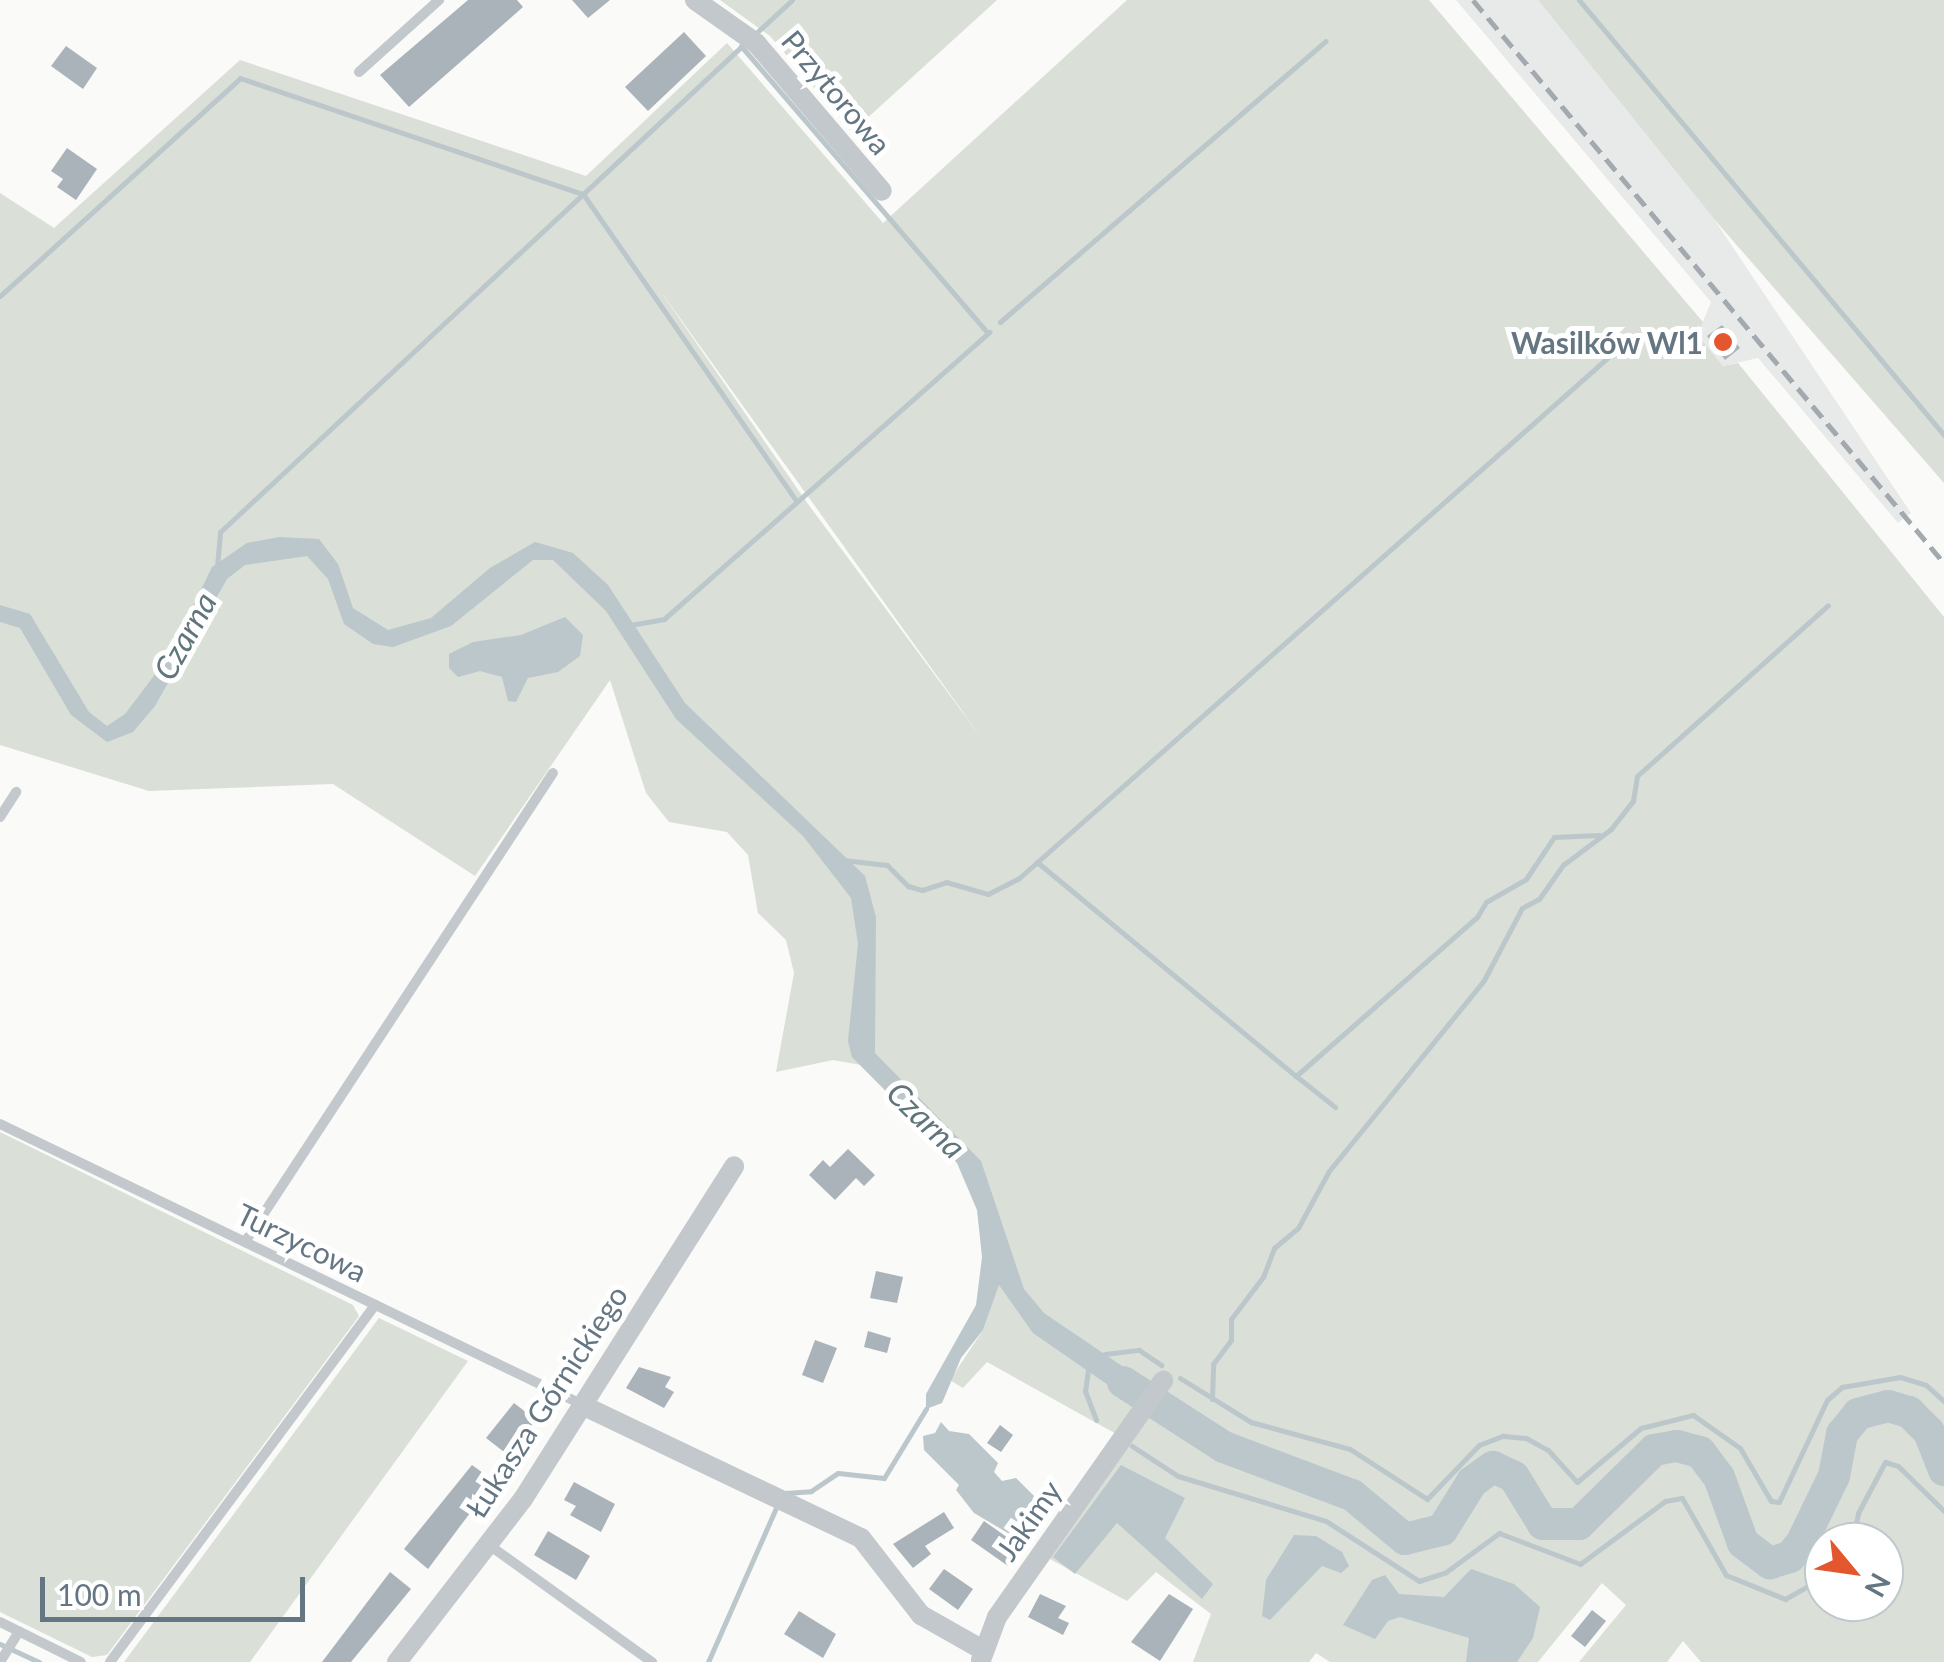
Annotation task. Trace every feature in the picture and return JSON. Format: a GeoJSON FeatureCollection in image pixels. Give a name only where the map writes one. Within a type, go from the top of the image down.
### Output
{"type":"FeatureCollection","features":[{"type":"Feature","properties":{"kind":"street","name":"Przytorowa"},"geometry":{"type":"LineString","coordinates":[[695,0],[756,43],[882,191]]}},
{"type":"Feature","properties":{"kind":"street","name":"Łukasza Górnickiego"},"geometry":{"type":"LineString","coordinates":[[396,1662],[488,1544],[734,1166]]}},
{"type":"Feature","properties":{"kind":"street","name":"Jakimy"},"geometry":{"type":"LineString","coordinates":[[980,1656],[1163,1381]]}},
{"type":"Feature","properties":{"kind":"street"},"geometry":{"type":"LineString","coordinates":[[582,1405],[861,1538],[921,1615],[980,1656]]}},
{"type":"Feature","properties":{"kind":"lane"},"geometry":{"type":"LineString","coordinates":[[359,72],[439,0]]}},
{"type":"Feature","properties":{"kind":"lane"},"geometry":{"type":"LineString","coordinates":[[246,1242],[553,773]]}},
{"type":"Feature","properties":{"kind":"lane"},"geometry":{"type":"LineString","coordinates":[[0,817],[16,792]]}},
{"type":"Feature","properties":{"kind":"lane","name":"Turzycowa"},"geometry":{"type":"LineString","coordinates":[[0,1124],[582,1405]]}},
{"type":"Feature","properties":{"kind":"lane"},"geometry":{"type":"LineString","coordinates":[[110,1662],[375,1305]]}},
{"type":"Feature","properties":{"kind":"lane"},"geometry":{"type":"LineString","coordinates":[[488,1544],[652,1662]]}},
{"type":"Feature","properties":{"kind":"lane"},"geometry":{"type":"LineString","coordinates":[[0,1622],[81,1662]]}},
{"type":"Feature","properties":{"kind":"lane"},"geometry":{"type":"LineString","coordinates":[[0,1662],[19,1631]]}},
{"type":"Feature","properties":{"kind":"shaded area"},"geometry":{"type":"Polygon","coordinates":[[[720,0],[997,0],[852,132],[770,36],[720,0]]]}},
{"type":"Feature","properties":{"kind":"shaded area"},"geometry":{"type":"Polygon","coordinates":[[[1127,0],[1429,0],[1703,322],[1698,336],[1723,366],[1738,363],[1944,617],[1944,1662],[1701,1662],[1683,1641],[1667,1662],[1579,1662],[1626,1605],[1602,1583],[1538,1662],[1330,1662],[1316,1653],[1309,1662],[1193,1662],[1211,1614],[1156,1572],[1127,1601],[1037,1552],[1118,1435],[987,1362],[963,1388],[950,1380],[983,1330],[999,1284],[972,1164],[867,1066],[833,1060],[776,1072],[794,973],[786,940],[758,913],[748,855],[727,832],[669,822],[646,793],[610,680],[475,876],[333,784],[149,791],[0,745],[0,193],[54,228],[240,60],[586,176],[727,43],[883,223],[1127,0]],[[664,296],[808,504],[983,740],[664,296]]]}},
{"type":"Feature","properties":{"kind":"shaded area"},"geometry":{"type":"Polygon","coordinates":[[[1456,0],[1538,0],[1714,219],[1911,513],[1898,523],[1758,358],[1723,366],[1697,336],[1711,302],[1456,0]]]}},
{"type":"Feature","properties":{"kind":"shaded area"},"geometry":{"type":"Polygon","coordinates":[[[1538,0],[1944,0],[1944,483],[1714,219],[1538,0]]]}},
{"type":"Feature","properties":{"kind":"shaded area"},"geometry":{"type":"Polygon","coordinates":[[[0,1132],[353,1305],[359,1316],[107,1655],[92,1657],[0,1612],[0,1132]]]}},
{"type":"Feature","properties":{"kind":"shaded area"},"geometry":{"type":"Polygon","coordinates":[[[379,1318],[468,1361],[250,1662],[124,1662],[379,1318]]]}},
{"type":"Feature","properties":{"kind":"water"},"geometry":{"type":"Polygon","coordinates":[[[279,537],[319,539],[338,564],[353,608],[388,630],[431,618],[490,568],[535,542],[573,553],[608,585],[685,703],[865,876],[876,917],[875,1053],[981,1161],[1024,1289],[1044,1313],[1150,1385],[1137,1405],[1033,1333],[999,1285],[983,1330],[961,1358],[942,1403],[926,1409],[926,1394],[976,1305],[982,1257],[977,1210],[957,1163],[852,1057],[848,1041],[858,944],[851,898],[803,836],[676,719],[606,611],[553,560],[533,560],[451,626],[393,647],[373,644],[344,624],[328,579],[307,556],[245,565],[227,579],[155,706],[133,732],[107,742],[71,715],[20,628],[0,622],[0,605],[30,614],[89,712],[107,726],[125,714],[169,656],[212,567],[247,543],[279,537]]]}},
{"type":"Feature","properties":{"kind":"water"},"geometry":{"type":"Polygon","coordinates":[[[565,617],[583,635],[580,656],[558,672],[528,678],[516,702],[508,701],[502,677],[480,671],[458,677],[449,668],[449,654],[473,642],[521,635],[565,617]]]}},
{"type":"Feature","properties":{"kind":"water"},"geometry":{"type":"Polygon","coordinates":[[[941,1422],[949,1431],[969,1434],[998,1463],[994,1472],[1002,1481],[1016,1478],[1042,1504],[1018,1539],[974,1513],[956,1490],[959,1485],[924,1450],[923,1436],[935,1433],[941,1422]]]}},
{"type":"Feature","properties":{"kind":"water"},"geometry":{"type":"Polygon","coordinates":[[[1121,1465],[1185,1498],[1165,1538],[1213,1584],[1202,1599],[1117,1523],[1075,1574],[1053,1557],[1121,1465]]]}},
{"type":"Feature","properties":{"kind":"water"},"geometry":{"type":"Polygon","coordinates":[[[1294,1535],[1316,1536],[1342,1552],[1349,1566],[1341,1573],[1322,1566],[1270,1620],[1262,1616],[1266,1580],[1294,1535]]]}},
{"type":"Feature","properties":{"kind":"water"},"geometry":{"type":"Polygon","coordinates":[[[1471,1569],[1514,1584],[1540,1607],[1533,1638],[1517,1662],[1466,1662],[1469,1638],[1400,1617],[1388,1621],[1375,1639],[1343,1625],[1372,1580],[1385,1575],[1399,1594],[1444,1597],[1471,1569]]]}},
{"type":"Feature","properties":{"kind":"building"},"geometry":{"type":"Polygon","coordinates":[[[468,0],[517,0],[523,7],[409,107],[380,75],[468,0]]]}},
{"type":"Feature","properties":{"kind":"building"},"geometry":{"type":"Polygon","coordinates":[[[572,0],[610,0],[588,18],[572,0]]]}},
{"type":"Feature","properties":{"kind":"building"},"geometry":{"type":"Polygon","coordinates":[[[684,32],[706,56],[648,111],[625,87],[684,32]]]}},
{"type":"Feature","properties":{"kind":"building"},"geometry":{"type":"Polygon","coordinates":[[[66,46],[97,68],[83,89],[51,66],[66,46]]]}},
{"type":"Feature","properties":{"kind":"building"},"geometry":{"type":"Polygon","coordinates":[[[67,148],[97,169],[76,200],[57,187],[63,179],[51,171],[67,148]]]}},
{"type":"Feature","properties":{"kind":"building","name":"Wasilków Wl1"},"geometry":{"type":"Polygon","coordinates":[[[1722,325],[1740,348],[1725,360],[1707,336],[1722,325]]]}},
{"type":"Feature","properties":{"kind":"building"},"geometry":{"type":"Polygon","coordinates":[[[848,1149],[875,1175],[864,1186],[856,1178],[835,1200],[809,1175],[823,1160],[830,1167],[848,1149]]]}},
{"type":"Feature","properties":{"kind":"building"},"geometry":{"type":"Polygon","coordinates":[[[876,1271],[903,1277],[897,1303],[870,1298],[876,1271]]]}},
{"type":"Feature","properties":{"kind":"building"},"geometry":{"type":"Polygon","coordinates":[[[868,1331],[891,1338],[887,1353],[864,1347],[868,1331]]]}},
{"type":"Feature","properties":{"kind":"building"},"geometry":{"type":"Polygon","coordinates":[[[815,1340],[837,1348],[823,1383],[802,1375],[815,1340]]]}},
{"type":"Feature","properties":{"kind":"building"},"geometry":{"type":"Polygon","coordinates":[[[639,1367],[671,1377],[665,1387],[674,1392],[664,1408],[626,1388],[639,1367]]]}},
{"type":"Feature","properties":{"kind":"building"},"geometry":{"type":"Polygon","coordinates":[[[514,1403],[536,1420],[508,1455],[486,1438],[514,1403]]]}},
{"type":"Feature","properties":{"kind":"building"},"geometry":{"type":"Polygon","coordinates":[[[1000,1425],[1013,1435],[1001,1452],[987,1443],[1000,1425]]]}},
{"type":"Feature","properties":{"kind":"building"},"geometry":{"type":"Polygon","coordinates":[[[472,1465],[494,1481],[428,1569],[404,1549],[472,1465]]]}},
{"type":"Feature","properties":{"kind":"building"},"geometry":{"type":"Polygon","coordinates":[[[574,1482],[615,1504],[601,1532],[570,1515],[576,1506],[564,1500],[574,1482]]]}},
{"type":"Feature","properties":{"kind":"building"},"geometry":{"type":"Polygon","coordinates":[[[944,1512],[954,1528],[925,1546],[931,1554],[913,1568],[893,1544],[944,1512]]]}},
{"type":"Feature","properties":{"kind":"building"},"geometry":{"type":"Polygon","coordinates":[[[984,1521],[1021,1547],[1008,1566],[971,1540],[984,1521]]]}},
{"type":"Feature","properties":{"kind":"building"},"geometry":{"type":"Polygon","coordinates":[[[548,1531],[590,1556],[576,1580],[534,1555],[548,1531]]]}},
{"type":"Feature","properties":{"kind":"building"},"geometry":{"type":"Polygon","coordinates":[[[944,1569],[973,1589],[958,1610],[929,1589],[944,1569]]]}},
{"type":"Feature","properties":{"kind":"building"},"geometry":{"type":"Polygon","coordinates":[[[390,1572],[411,1589],[351,1662],[322,1662],[390,1572]]]}},
{"type":"Feature","properties":{"kind":"building"},"geometry":{"type":"Polygon","coordinates":[[[1040,1594],[1066,1606],[1058,1618],[1069,1623],[1063,1635],[1028,1617],[1040,1594]]]}},
{"type":"Feature","properties":{"kind":"building"},"geometry":{"type":"Polygon","coordinates":[[[1169,1594],[1193,1609],[1160,1661],[1131,1642],[1169,1594]]]}},
{"type":"Feature","properties":{"kind":"building"},"geometry":{"type":"Polygon","coordinates":[[[1592,1610],[1606,1621],[1585,1647],[1571,1636],[1592,1610]]]}},
{"type":"Feature","properties":{"kind":"building"},"geometry":{"type":"Polygon","coordinates":[[[799,1611],[836,1634],[823,1658],[784,1634],[799,1611]]]}},
{"type":"Feature","properties":{"kind":"waterway"},"geometry":{"type":"LineString","coordinates":[[755,34],[792,0]]}},
{"type":"Feature","properties":{"kind":"waterway"},"geometry":{"type":"LineString","coordinates":[[1579,0],[1944,435]]}},
{"type":"Feature","properties":{"kind":"waterway"},"geometry":{"type":"LineString","coordinates":[[1000,322],[1325,41]]}},
{"type":"Feature","properties":{"kind":"waterway"},"geometry":{"type":"LineString","coordinates":[[217,567],[220,532],[744,44]]}},
{"type":"Feature","properties":{"kind":"waterway"},"geometry":{"type":"LineString","coordinates":[[741,46],[987,332]]}},
{"type":"Feature","properties":{"kind":"waterway"},"geometry":{"type":"LineString","coordinates":[[0,296],[240,78],[583,194],[796,501]]}},
{"type":"Feature","properties":{"kind":"waterway"},"geometry":{"type":"LineString","coordinates":[[630,625],[664,619],[989,332]]}},
{"type":"Feature","properties":{"kind":"waterway"},"geometry":{"type":"LineString","coordinates":[[843,860],[887,865],[908,886],[922,890],[946,882],[988,894],[1018,879],[1631,337]]}},
{"type":"Feature","properties":{"kind":"waterway"},"geometry":{"type":"LineString","coordinates":[[1212,1399],[1213,1364],[1231,1340],[1231,1319],[1263,1277],[1274,1248],[1298,1228],[1329,1171],[1484,980],[1522,908],[1539,899],[1563,865],[1611,829],[1633,801],[1637,776],[1828,605]]}},
{"type":"Feature","properties":{"kind":"waterway"},"geometry":{"type":"LineString","coordinates":[[1037,862],[1296,1076],[1477,917],[1486,902],[1526,879],[1554,837],[1599,835]]}},
{"type":"Feature","properties":{"kind":"waterway"},"geometry":{"type":"LineString","coordinates":[[1296,1076],[1335,1107]]}},
{"type":"Feature","properties":{"kind":"waterway"},"geometry":{"type":"LineString","coordinates":[[1105,1354],[1139,1350],[1161,1365]]}},
{"type":"Feature","properties":{"kind":"waterway"},"geometry":{"type":"LineString","coordinates":[[1088,1370],[1085,1391],[1096,1420]]}},
{"type":"Feature","properties":{"kind":"waterway"},"geometry":{"type":"LineString","coordinates":[[1180,1378],[1251,1422],[1350,1449],[1427,1499],[1479,1445],[1503,1436],[1526,1438],[1548,1450],[1577,1482],[1641,1428],[1693,1415],[1740,1448],[1771,1501],[1779,1502],[1827,1400],[1842,1387],[1900,1377],[1926,1385],[1944,1401]]}},
{"type":"Feature","properties":{"kind":"waterway","name":"Czarna"},"geometry":{"type":"LineString","coordinates":[[1123,1382],[1224,1447],[1352,1495],[1405,1539],[1442,1530],[1472,1482],[1493,1467],[1514,1477],[1543,1524],[1579,1524],[1654,1450],[1677,1446],[1700,1452],[1719,1477],[1743,1543],[1770,1563],[1790,1557],[1802,1542],[1834,1476],[1842,1434],[1858,1414],[1888,1406],[1909,1412],[1929,1432],[1944,1470]]}},
{"type":"Feature","properties":{"kind":"waterway"},"geometry":{"type":"LineString","coordinates":[[785,1493],[811,1491],[838,1473],[884,1478],[926,1409]]}},
{"type":"Feature","properties":{"kind":"waterway"},"geometry":{"type":"LineString","coordinates":[[1132,1446],[1178,1476],[1326,1521],[1419,1581],[1446,1572],[1499,1533],[1580,1564],[1665,1501],[1682,1498],[1726,1575],[1785,1599],[1804,1588]]}},
{"type":"Feature","properties":{"kind":"waterway"},"geometry":{"type":"LineString","coordinates":[[1856,1522],[1885,1462],[1898,1466],[1944,1511]]}},
{"type":"Feature","properties":{"kind":"waterway"},"geometry":{"type":"LineString","coordinates":[[708,1662],[776,1508]]}},
{"type":"Feature","properties":{"kind":"waterway"},"geometry":{"type":"LineString","coordinates":[[0,1644],[39,1662]]}},
{"type":"Feature","properties":{"kind":"railway"},"geometry":{"type":"LineString","coordinates":[[1473,0],[1944,563]]}},
{"type":"Feature","properties":{"kind":"place","name":"Wasilków Wl1"},"geometry":{"type":"Point","coordinates":[1723,342]}}]}
